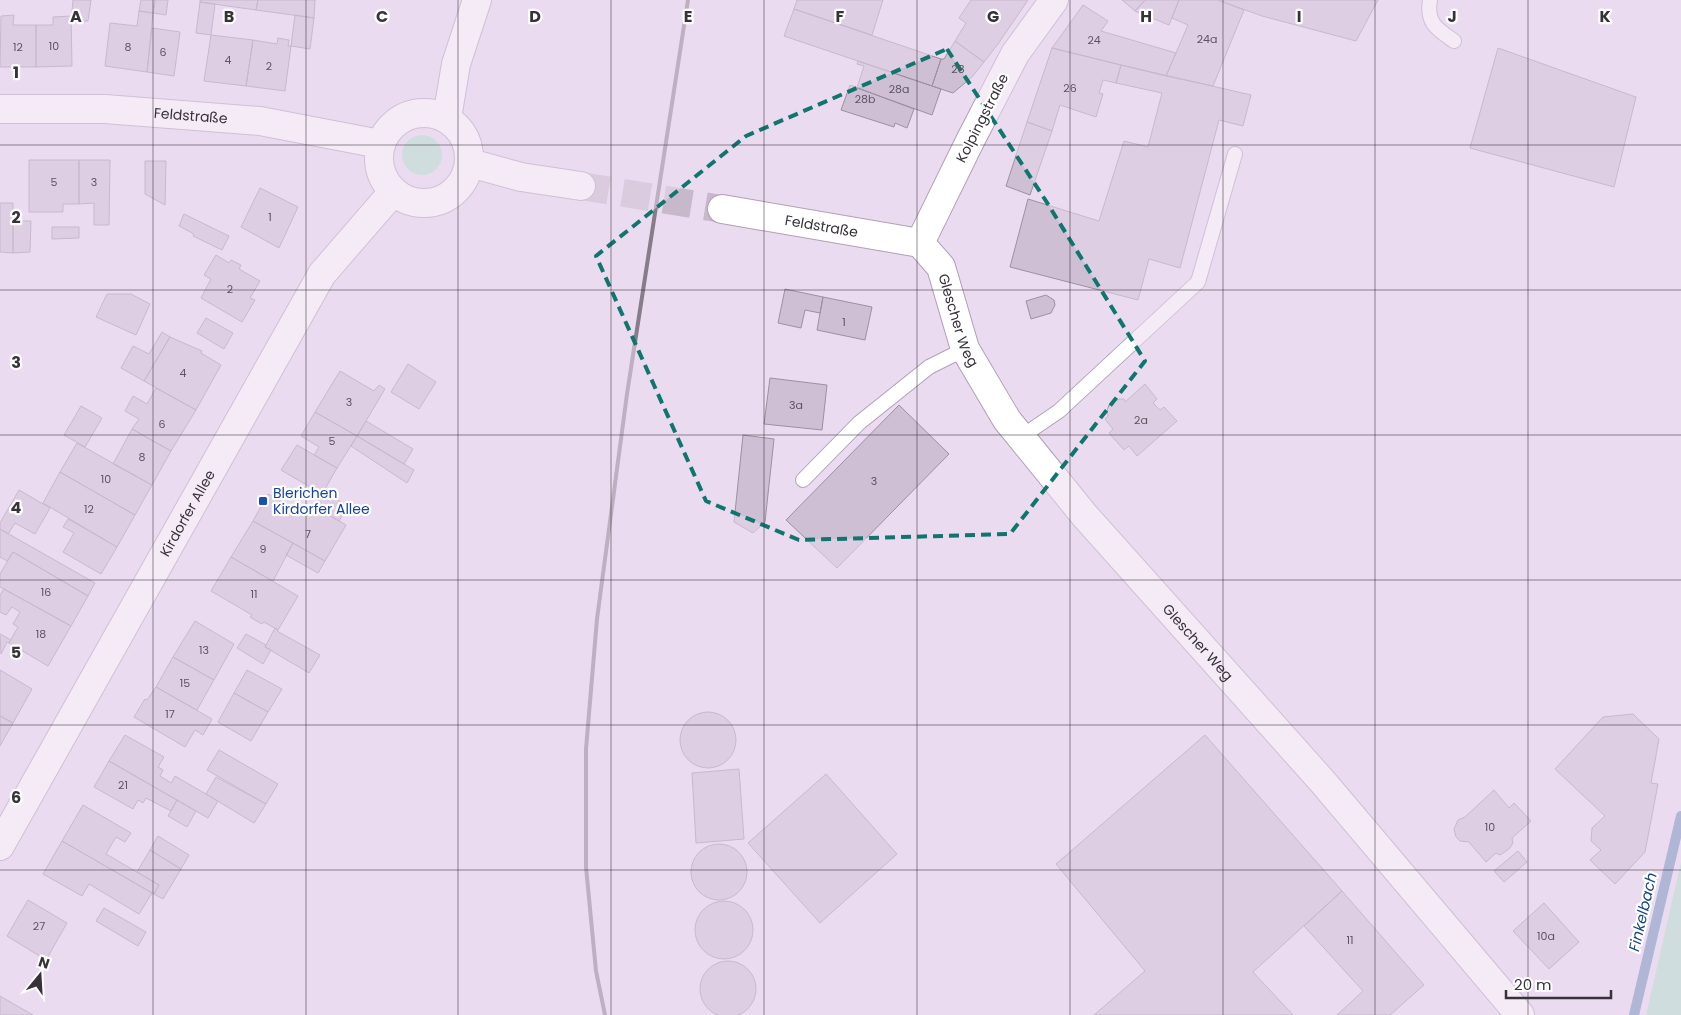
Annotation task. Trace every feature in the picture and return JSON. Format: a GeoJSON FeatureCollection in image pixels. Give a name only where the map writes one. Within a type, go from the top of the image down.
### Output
{"type":"FeatureCollection","features":[{"type":"Feature","properties":{"kind":"street"},"geometry":{"type":"LineString","coordinates":[[447,118],[456,64],[478,0]]}},
{"type":"Feature","properties":{"kind":"street","name":"Kolpingstraße"},"geometry":{"type":"LineString","coordinates":[[920,243],[1015,54],[1054,0]]}},
{"type":"Feature","properties":{"kind":"street","name":"Feldstraße"},"geometry":{"type":"LineString","coordinates":[[0,109],[105,109],[260,122],[380,144]]}},
{"type":"Feature","properties":{"kind":"street"},"geometry":{"type":"LineString","coordinates":[[416,112],[432,113],[447,118],[462,132],[469,147],[470,163],[468,171],[461,185],[450,196],[435,202],[410,202],[393,192],[381,175],[378,160],[380,144],[392,125],[405,116],[416,112]]}},
{"type":"Feature","properties":{"kind":"street"},"geometry":{"type":"LineString","coordinates":[[470,163],[521,177],[582,186]]}},
{"type":"Feature","properties":{"kind":"street","name":"Kirdorfer Allee"},"geometry":{"type":"LineString","coordinates":[[0,846],[322,274],[393,192]]}},
{"type":"Feature","properties":{"kind":"street","name":"Feldstraße"},"geometry":{"type":"LineString","coordinates":[[722,209],[920,243]]}},
{"type":"Feature","properties":{"kind":"street","name":"Glescher Weg"},"geometry":{"type":"LineString","coordinates":[[920,243],[941,267],[965,349],[1007,420],[1085,516],[1322,781],[1520,1015]]}},
{"type":"Feature","properties":{"kind":"lane"},"geometry":{"type":"LineString","coordinates":[[1430,0],[1428,9],[1431,22],[1454,41]]}},
{"type":"Feature","properties":{"kind":"lane"},"geometry":{"type":"LineString","coordinates":[[1021,437],[1059,411],[1198,282],[1235,154]]}},
{"type":"Feature","properties":{"kind":"lane"},"geometry":{"type":"LineString","coordinates":[[803,480],[859,423],[929,367],[965,349]]}},
{"type":"Feature","properties":{"kind":"highlighted area"},"geometry":{"type":"Polygon","coordinates":[[[947,49],[1046,201],[1145,361],[1010,534],[799,540],[706,501],[596,256],[746,136],[947,49]]]}},
{"type":"Feature","properties":{"kind":"green space"},"geometry":{"type":"Polygon","coordinates":[[[422,135],[436,141],[442,155],[436,169],[422,175],[408,169],[402,155],[408,141],[422,135]]]}},
{"type":"Feature","properties":{"kind":"green space"},"geometry":{"type":"Polygon","coordinates":[[[1681,862],[1681,1015],[1646,1015],[1681,862]]]}},
{"type":"Feature","properties":{"kind":"building"},"geometry":{"type":"Polygon","coordinates":[[[73,0],[91,0],[88,21],[71,22],[73,0]]]}},
{"type":"Feature","properties":{"kind":"building"},"geometry":{"type":"Polygon","coordinates":[[[141,0],[155,0],[153,13],[139,11],[141,0]]]}},
{"type":"Feature","properties":{"kind":"building"},"geometry":{"type":"Polygon","coordinates":[[[155,0],[168,0],[166,15],[153,13],[155,0]]]}},
{"type":"Feature","properties":{"kind":"building"},"geometry":{"type":"Polygon","coordinates":[[[200,0],[258,0],[256,10],[200,2],[200,0]]]}},
{"type":"Feature","properties":{"kind":"building"},"geometry":{"type":"Polygon","coordinates":[[[258,0],[315,0],[314,18],[256,10],[258,0]]]}},
{"type":"Feature","properties":{"kind":"building"},"geometry":{"type":"Polygon","coordinates":[[[797,0],[883,0],[872,35],[794,9],[797,0]]]}},
{"type":"Feature","properties":{"kind":"building"},"geometry":{"type":"Polygon","coordinates":[[[971,0],[1028,0],[984,62],[955,41],[966,23],[959,18],[971,0]]]}},
{"type":"Feature","properties":{"kind":"building"},"geometry":{"type":"Polygon","coordinates":[[[1122,0],[1145,0],[1135,11],[1122,0]]]}},
{"type":"Feature","properties":{"kind":"building"},"geometry":{"type":"Polygon","coordinates":[[[1145,0],[1179,0],[1169,25],[1135,11],[1145,0]]]}},
{"type":"Feature","properties":{"kind":"building"},"geometry":{"type":"Polygon","coordinates":[[[1179,0],[1218,0],[1244,10],[1213,86],[1166,76],[1188,25],[1172,18],[1179,0]]]}},
{"type":"Feature","properties":{"kind":"building"},"geometry":{"type":"Polygon","coordinates":[[[1218,0],[1378,0],[1356,41],[1262,16],[1218,0]]]}},
{"type":"Feature","properties":{"kind":"building"},"geometry":{"type":"Polygon","coordinates":[[[200,2],[215,4],[211,35],[196,33],[200,2]]]}},
{"type":"Feature","properties":{"kind":"building"},"geometry":{"type":"Polygon","coordinates":[[[1083,5],[1108,21],[1101,31],[1176,53],[1166,76],[1052,48],[1083,5]]]}},
{"type":"Feature","properties":{"kind":"building"},"geometry":{"type":"Polygon","coordinates":[[[794,9],[941,59],[932,86],[784,36],[794,9]]]}},
{"type":"Feature","properties":{"kind":"building"},"geometry":{"type":"Polygon","coordinates":[[[139,11],[153,13],[147,72],[105,66],[110,23],[137,26],[139,11]]]}},
{"type":"Feature","properties":{"kind":"building"},"geometry":{"type":"Polygon","coordinates":[[[14,15],[13,25],[36,25],[36,67],[0,67],[1,16],[14,15]]]}},
{"type":"Feature","properties":{"kind":"building"},"geometry":{"type":"Polygon","coordinates":[[[295,15],[314,18],[310,49],[291,46],[295,15]]]}},
{"type":"Feature","properties":{"kind":"building"},"geometry":{"type":"Polygon","coordinates":[[[71,16],[72,66],[36,67],[36,25],[53,25],[53,17],[71,16]]]}},
{"type":"Feature","properties":{"kind":"building"},"geometry":{"type":"Polygon","coordinates":[[[152,28],[180,32],[174,76],[147,72],[152,28]]]}},
{"type":"Feature","properties":{"kind":"building"},"geometry":{"type":"Polygon","coordinates":[[[211,35],[253,40],[246,86],[204,81],[211,35]]]}},
{"type":"Feature","properties":{"kind":"building"},"geometry":{"type":"Polygon","coordinates":[[[278,38],[289,40],[288,46],[291,46],[285,91],[246,86],[253,40],[277,44],[278,38]]]}},
{"type":"Feature","properties":{"kind":"building"},"geometry":{"type":"Polygon","coordinates":[[[955,41],[984,62],[972,77],[953,93],[932,86],[941,59],[944,59],[955,41]]]}},
{"type":"Feature","properties":{"kind":"building"},"geometry":{"type":"Polygon","coordinates":[[[1052,48],[1121,65],[1116,83],[1103,80],[1099,93],[1103,94],[1096,117],[1060,105],[1052,131],[1027,122],[1052,48]]]}},
{"type":"Feature","properties":{"kind":"building"},"geometry":{"type":"Polygon","coordinates":[[[1498,48],[1636,97],[1614,187],[1470,148],[1498,48]]]}},
{"type":"Feature","properties":{"kind":"building"},"geometry":{"type":"Polygon","coordinates":[[[858,61],[941,89],[932,115],[857,88],[864,66],[857,64],[858,61]]]}},
{"type":"Feature","properties":{"kind":"building"},"geometry":{"type":"Polygon","coordinates":[[[1121,65],[1251,95],[1243,126],[1219,120],[1180,268],[1149,259],[1138,300],[1010,267],[1028,199],[1099,221],[1124,141],[1148,147],[1162,93],[1116,83],[1121,65]]]}},
{"type":"Feature","properties":{"kind":"building"},"geometry":{"type":"Polygon","coordinates":[[[850,85],[914,109],[907,128],[895,123],[894,127],[841,110],[850,85]]]}},
{"type":"Feature","properties":{"kind":"building"},"geometry":{"type":"Polygon","coordinates":[[[1027,122],[1052,131],[1030,195],[1006,186],[1027,122]]]}},
{"type":"Feature","properties":{"kind":"building"},"geometry":{"type":"Polygon","coordinates":[[[29,160],[79,160],[79,204],[63,204],[63,212],[29,212],[29,160]]]}},
{"type":"Feature","properties":{"kind":"building"},"geometry":{"type":"Polygon","coordinates":[[[79,160],[110,160],[109,225],[94,225],[94,203],[79,204],[79,160]]]}},
{"type":"Feature","properties":{"kind":"building"},"geometry":{"type":"Polygon","coordinates":[[[145,161],[166,161],[165,205],[145,194],[145,161]]]}},
{"type":"Feature","properties":{"kind":"building"},"geometry":{"type":"Polygon","coordinates":[[[260,188],[298,207],[279,248],[241,227],[260,188]]]}},
{"type":"Feature","properties":{"kind":"building"},"geometry":{"type":"Polygon","coordinates":[[[0,203],[13,203],[13,253],[0,252],[0,203]]]}},
{"type":"Feature","properties":{"kind":"building"},"geometry":{"type":"Polygon","coordinates":[[[184,214],[229,236],[222,250],[193,236],[194,234],[179,226],[184,214]]]}},
{"type":"Feature","properties":{"kind":"building"},"geometry":{"type":"Polygon","coordinates":[[[13,221],[31,221],[30,252],[13,253],[13,221]]]}},
{"type":"Feature","properties":{"kind":"building"},"geometry":{"type":"Polygon","coordinates":[[[52,227],[79,227],[79,238],[52,239],[52,227]]]}},
{"type":"Feature","properties":{"kind":"building"},"geometry":{"type":"Polygon","coordinates":[[[216,255],[229,263],[231,260],[241,265],[239,269],[260,281],[250,298],[255,300],[242,322],[201,298],[211,279],[204,275],[216,255]]]}},
{"type":"Feature","properties":{"kind":"building"},"geometry":{"type":"Polygon","coordinates":[[[785,289],[823,297],[820,313],[805,310],[801,328],[778,323],[785,289]]]}},
{"type":"Feature","properties":{"kind":"building"},"geometry":{"type":"Polygon","coordinates":[[[107,294],[131,294],[150,304],[136,335],[96,317],[107,294]]]}},
{"type":"Feature","properties":{"kind":"building"},"geometry":{"type":"Polygon","coordinates":[[[1046,295],[1054,300],[1055,305],[1051,313],[1031,319],[1026,301],[1046,295]]]}},
{"type":"Feature","properties":{"kind":"building"},"geometry":{"type":"Polygon","coordinates":[[[823,297],[872,307],[865,340],[817,330],[823,297]]]}},
{"type":"Feature","properties":{"kind":"building"},"geometry":{"type":"Polygon","coordinates":[[[206,318],[233,333],[224,349],[197,333],[206,318]]]}},
{"type":"Feature","properties":{"kind":"building"},"geometry":{"type":"Polygon","coordinates":[[[162,332],[170,337],[144,381],[121,368],[133,346],[149,354],[162,332]]]}},
{"type":"Feature","properties":{"kind":"building"},"geometry":{"type":"Polygon","coordinates":[[[170,337],[202,351],[201,353],[221,365],[196,410],[144,381],[170,337]]]}},
{"type":"Feature","properties":{"kind":"building"},"geometry":{"type":"Polygon","coordinates":[[[408,364],[436,382],[419,409],[391,392],[408,364]]]}},
{"type":"Feature","properties":{"kind":"building"},"geometry":{"type":"Polygon","coordinates":[[[340,371],[374,391],[379,385],[385,389],[357,436],[315,412],[340,371]]]}},
{"type":"Feature","properties":{"kind":"building"},"geometry":{"type":"Polygon","coordinates":[[[770,378],[827,385],[822,430],[764,424],[770,378]]]}},
{"type":"Feature","properties":{"kind":"building"},"geometry":{"type":"Polygon","coordinates":[[[1145,384],[1157,399],[1153,403],[1160,410],[1164,407],[1177,421],[1137,456],[1129,446],[1124,450],[1109,433],[1113,429],[1105,419],[1108,416],[1109,405],[1119,399],[1124,399],[1125,402],[1145,384]]]}},
{"type":"Feature","properties":{"kind":"building"},"geometry":{"type":"Polygon","coordinates":[[[156,388],[196,410],[171,451],[132,429],[139,419],[125,411],[133,396],[147,404],[156,388]]]}},
{"type":"Feature","properties":{"kind":"building"},"geometry":{"type":"Polygon","coordinates":[[[899,405],[949,454],[837,568],[786,520],[899,405]]]}},
{"type":"Feature","properties":{"kind":"building"},"geometry":{"type":"Polygon","coordinates":[[[81,406],[102,418],[85,447],[64,435],[81,406]]]}},
{"type":"Feature","properties":{"kind":"building"},"geometry":{"type":"Polygon","coordinates":[[[315,412],[357,436],[337,468],[314,455],[319,447],[301,436],[315,412]]]}},
{"type":"Feature","properties":{"kind":"building"},"geometry":{"type":"Polygon","coordinates":[[[366,421],[413,449],[404,464],[357,436],[366,421]]]}},
{"type":"Feature","properties":{"kind":"building"},"geometry":{"type":"Polygon","coordinates":[[[132,429],[171,451],[152,485],[113,464],[132,429]]]}},
{"type":"Feature","properties":{"kind":"building"},"geometry":{"type":"Polygon","coordinates":[[[743,435],[774,439],[765,522],[753,533],[734,522],[743,435]]]}},
{"type":"Feature","properties":{"kind":"building"},"geometry":{"type":"Polygon","coordinates":[[[357,436],[414,470],[407,483],[351,446],[357,436]]]}},
{"type":"Feature","properties":{"kind":"building"},"geometry":{"type":"Polygon","coordinates":[[[77,443],[152,485],[135,515],[60,472],[77,443]]]}},
{"type":"Feature","properties":{"kind":"building"},"geometry":{"type":"Polygon","coordinates":[[[297,445],[337,468],[322,494],[281,470],[297,445]]]}},
{"type":"Feature","properties":{"kind":"building"},"geometry":{"type":"Polygon","coordinates":[[[60,472],[135,515],[117,547],[43,503],[60,472]]]}},
{"type":"Feature","properties":{"kind":"building"},"geometry":{"type":"Polygon","coordinates":[[[19,490],[50,508],[35,534],[15,523],[8,534],[0,529],[0,523],[19,490]]]}},
{"type":"Feature","properties":{"kind":"building"},"geometry":{"type":"Polygon","coordinates":[[[323,491],[348,506],[339,521],[314,507],[323,491]]]}},
{"type":"Feature","properties":{"kind":"building"},"geometry":{"type":"Polygon","coordinates":[[[268,494],[306,516],[312,505],[346,525],[325,561],[253,521],[268,494]]]}},
{"type":"Feature","properties":{"kind":"building"},"geometry":{"type":"Polygon","coordinates":[[[68,519],[117,547],[101,574],[63,552],[74,533],[63,527],[68,519]]]}},
{"type":"Feature","properties":{"kind":"building"},"geometry":{"type":"Polygon","coordinates":[[[253,521],[293,543],[273,581],[231,557],[253,521]]]}},
{"type":"Feature","properties":{"kind":"building"},"geometry":{"type":"Polygon","coordinates":[[[0,529],[95,583],[88,596],[13,552],[7,561],[0,557],[0,529]]]}},
{"type":"Feature","properties":{"kind":"building"},"geometry":{"type":"Polygon","coordinates":[[[293,543],[325,561],[318,573],[286,555],[293,543]]]}},
{"type":"Feature","properties":{"kind":"building"},"geometry":{"type":"Polygon","coordinates":[[[13,552],[88,596],[71,626],[0,587],[0,574],[13,552]]]}},
{"type":"Feature","properties":{"kind":"building"},"geometry":{"type":"Polygon","coordinates":[[[231,557],[298,596],[278,630],[264,622],[262,624],[250,617],[252,615],[211,591],[231,557]]]}},
{"type":"Feature","properties":{"kind":"building"},"geometry":{"type":"Polygon","coordinates":[[[4,589],[71,626],[48,666],[9,643],[18,627],[13,624],[20,612],[12,607],[6,615],[0,612],[0,595],[4,589]]]}},
{"type":"Feature","properties":{"kind":"building"},"geometry":{"type":"Polygon","coordinates":[[[195,621],[234,644],[214,680],[173,657],[195,621]]]}},
{"type":"Feature","properties":{"kind":"building"},"geometry":{"type":"Polygon","coordinates":[[[275,628],[277,631],[320,655],[309,673],[265,647],[275,628]]]}},
{"type":"Feature","properties":{"kind":"building"},"geometry":{"type":"Polygon","coordinates":[[[0,634],[11,640],[9,643],[7,642],[1,654],[0,634]]]}},
{"type":"Feature","properties":{"kind":"building"},"geometry":{"type":"Polygon","coordinates":[[[246,634],[266,645],[265,647],[271,650],[263,664],[237,648],[246,634]]]}},
{"type":"Feature","properties":{"kind":"building"},"geometry":{"type":"Polygon","coordinates":[[[173,657],[214,680],[197,710],[156,687],[173,657]]]}},
{"type":"Feature","properties":{"kind":"building"},"geometry":{"type":"Polygon","coordinates":[[[0,670],[32,689],[13,723],[0,716],[0,670]]]}},
{"type":"Feature","properties":{"kind":"building"},"geometry":{"type":"Polygon","coordinates":[[[247,670],[282,689],[268,712],[234,693],[247,670]]]}},
{"type":"Feature","properties":{"kind":"building"},"geometry":{"type":"Polygon","coordinates":[[[156,687],[212,719],[203,735],[195,730],[185,747],[134,717],[145,699],[147,700],[156,687]]]}},
{"type":"Feature","properties":{"kind":"building"},"geometry":{"type":"Polygon","coordinates":[[[234,693],[268,712],[251,741],[218,722],[234,693]]]}},
{"type":"Feature","properties":{"kind":"building"},"geometry":{"type":"Polygon","coordinates":[[[702,712],[714,712],[724,716],[732,724],[736,740],[732,756],[724,764],[714,768],[702,768],[692,764],[684,756],[680,746],[680,734],[684,724],[692,716],[702,712]]]}},
{"type":"Feature","properties":{"kind":"building"},"geometry":{"type":"Polygon","coordinates":[[[1633,714],[1659,739],[1651,783],[1658,784],[1645,852],[1615,884],[1590,860],[1601,850],[1591,841],[1592,828],[1605,816],[1555,769],[1603,717],[1633,714]]]}},
{"type":"Feature","properties":{"kind":"building"},"geometry":{"type":"Polygon","coordinates":[[[0,716],[13,723],[0,746],[0,716]]]}},
{"type":"Feature","properties":{"kind":"building"},"geometry":{"type":"Polygon","coordinates":[[[125,735],[164,757],[158,767],[163,770],[160,776],[171,783],[175,776],[218,801],[208,818],[109,761],[125,735]]]}},
{"type":"Feature","properties":{"kind":"building"},"geometry":{"type":"Polygon","coordinates":[[[1205,735],[1342,891],[1253,972],[1293,1015],[1094,1015],[1145,971],[1056,864],[1205,735]]]}},
{"type":"Feature","properties":{"kind":"building"},"geometry":{"type":"Polygon","coordinates":[[[219,750],[278,784],[266,804],[207,770],[219,750]]]}},
{"type":"Feature","properties":{"kind":"building"},"geometry":{"type":"Polygon","coordinates":[[[109,761],[177,800],[171,811],[146,798],[143,803],[138,800],[133,809],[94,787],[109,761]]]}},
{"type":"Feature","properties":{"kind":"building"},"geometry":{"type":"Polygon","coordinates":[[[739,769],[744,839],[696,843],[692,773],[739,769]]]}},
{"type":"Feature","properties":{"kind":"building"},"geometry":{"type":"Polygon","coordinates":[[[826,774],[897,854],[820,923],[748,843],[826,774]]]}},
{"type":"Feature","properties":{"kind":"building"},"geometry":{"type":"Polygon","coordinates":[[[216,777],[266,804],[254,823],[206,794],[216,777]]]}},
{"type":"Feature","properties":{"kind":"building"},"geometry":{"type":"Polygon","coordinates":[[[1494,790],[1509,808],[1514,803],[1531,821],[1512,838],[1513,843],[1509,849],[1500,855],[1496,853],[1486,862],[1469,842],[1460,841],[1456,837],[1454,829],[1458,820],[1465,817],[1494,790]]]}},
{"type":"Feature","properties":{"kind":"building"},"geometry":{"type":"Polygon","coordinates":[[[177,800],[196,811],[187,827],[168,816],[177,800]]]}},
{"type":"Feature","properties":{"kind":"building"},"geometry":{"type":"Polygon","coordinates":[[[83,805],[131,833],[125,842],[116,837],[106,854],[159,885],[154,894],[62,841],[83,805]]]}},
{"type":"Feature","properties":{"kind":"building"},"geometry":{"type":"Polygon","coordinates":[[[158,836],[189,855],[181,869],[150,850],[158,836]]]}},
{"type":"Feature","properties":{"kind":"building"},"geometry":{"type":"Polygon","coordinates":[[[62,841],[152,893],[139,914],[89,884],[82,896],[43,874],[62,841]]]}},
{"type":"Feature","properties":{"kind":"building"},"geometry":{"type":"Polygon","coordinates":[[[713,844],[725,844],[735,848],[743,856],[747,872],[743,888],[735,896],[725,900],[713,900],[703,896],[695,888],[691,878],[691,866],[695,856],[703,848],[713,844]]]}},
{"type":"Feature","properties":{"kind":"building"},"geometry":{"type":"Polygon","coordinates":[[[150,850],[181,869],[163,899],[154,894],[159,885],[137,872],[150,850]]]}},
{"type":"Feature","properties":{"kind":"building"},"geometry":{"type":"Polygon","coordinates":[[[1518,851],[1527,862],[1504,882],[1494,871],[1518,851]]]}},
{"type":"Feature","properties":{"kind":"building"},"geometry":{"type":"Polygon","coordinates":[[[1342,891],[1424,985],[1390,1015],[1337,1015],[1363,991],[1304,926],[1342,891]]]}},
{"type":"Feature","properties":{"kind":"building"},"geometry":{"type":"Polygon","coordinates":[[[28,900],[67,923],[46,960],[7,936],[28,900]]]}},
{"type":"Feature","properties":{"kind":"building"},"geometry":{"type":"Polygon","coordinates":[[[724,901],[740,906],[748,914],[753,930],[748,946],[740,954],[724,959],[708,954],[700,946],[695,930],[700,914],[708,906],[724,901]]]}},
{"type":"Feature","properties":{"kind":"building"},"geometry":{"type":"Polygon","coordinates":[[[1544,903],[1579,942],[1549,969],[1513,931],[1544,903]]]}},
{"type":"Feature","properties":{"kind":"building"},"geometry":{"type":"Polygon","coordinates":[[[104,908],[146,932],[138,946],[96,921],[104,908]]]}},
{"type":"Feature","properties":{"kind":"building"},"geometry":{"type":"Polygon","coordinates":[[[728,961],[739,963],[748,969],[754,978],[756,989],[754,1000],[748,1009],[739,1015],[728,1017],[717,1015],[708,1009],[702,1000],[700,989],[702,978],[708,969],[717,963],[728,961]]]}},
{"type":"Feature","properties":{"kind":"building"},"geometry":{"type":"Polygon","coordinates":[[[0,996],[33,1015],[0,1015],[0,996]]]}},
{"type":"Feature","properties":{"kind":"waterway","name":"Finkelbach"},"geometry":{"type":"LineString","coordinates":[[1634,1015],[1681,816]]}},
{"type":"Feature","properties":{"kind":"tunnel"},"geometry":{"type":"LineString","coordinates":[[581,186],[722,209]]}},
{"type":"Feature","properties":{"kind":"railway"},"geometry":{"type":"LineString","coordinates":[[605,1015],[596,971],[586,867],[586,749],[597,619],[627,394],[688,0]]}},
{"type":"Feature","properties":{"kind":"place","name":"Blerichen Kirdorfer Allee"},"geometry":{"type":"Point","coordinates":[263,501]}}]}
